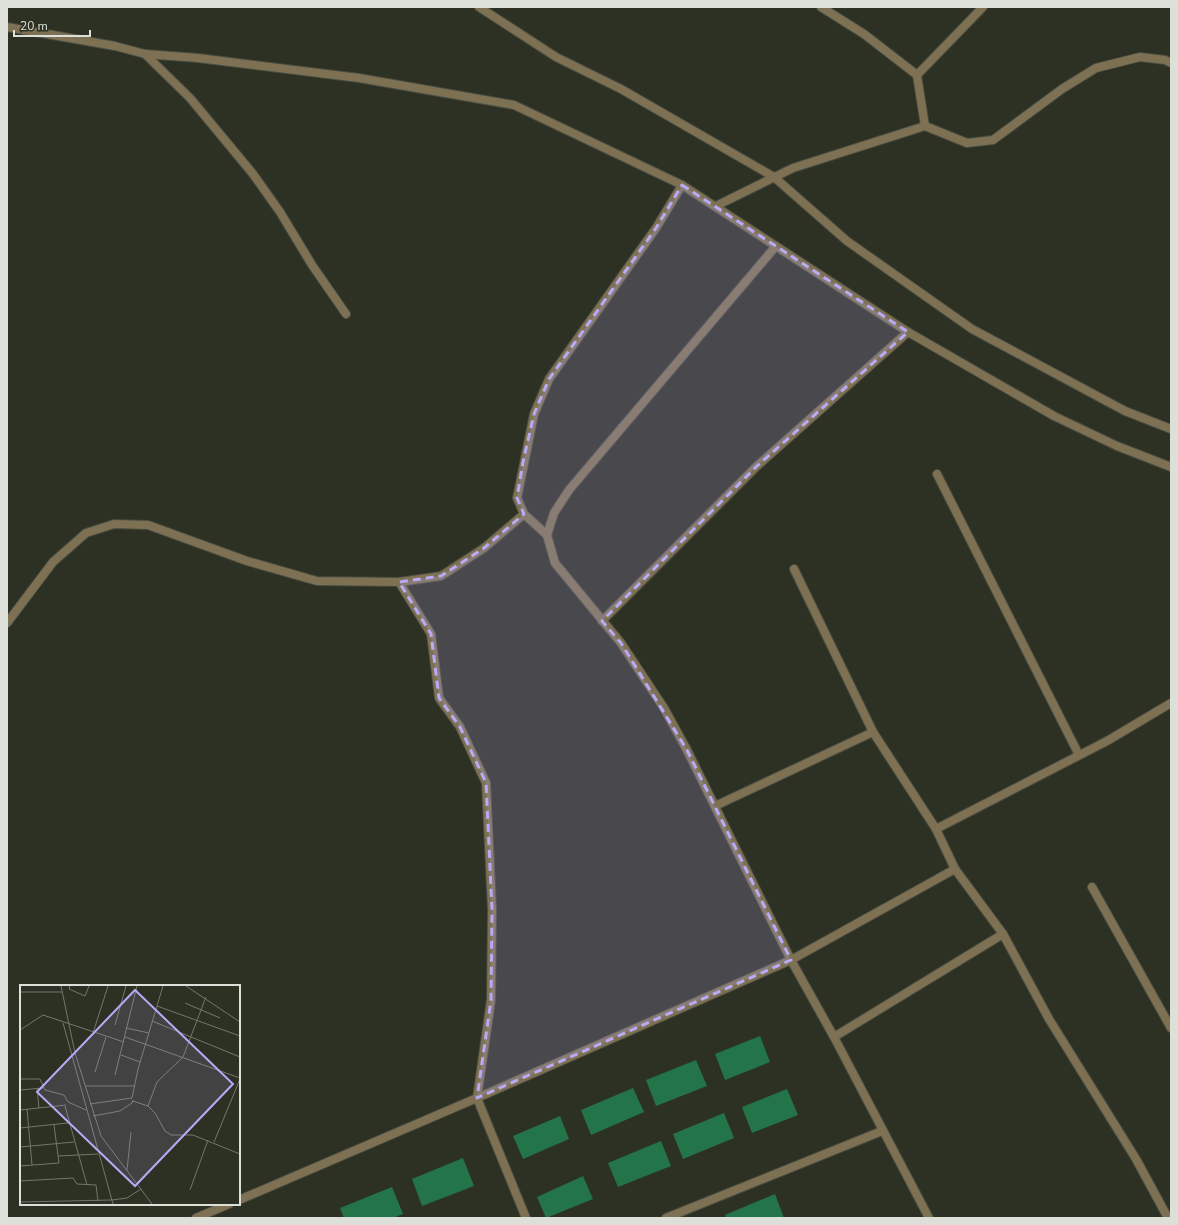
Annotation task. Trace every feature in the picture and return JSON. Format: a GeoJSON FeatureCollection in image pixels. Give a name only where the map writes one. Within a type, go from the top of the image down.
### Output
{"type":"FeatureCollection","features":[{"type":"Feature","properties":{"kind":"street"},"geometry":{"type":"LineString","coordinates":[[479,7],[556,57],[621,89],[774,177],[847,241],[972,329],[1125,411],[1171,429]]}},
{"type":"Feature","properties":{"kind":"street"},"geometry":{"type":"LineString","coordinates":[[821,7],[864,34],[917,75],[925,126]]}},
{"type":"Feature","properties":{"kind":"street"},"geometry":{"type":"LineString","coordinates":[[917,75],[983,7]]}},
{"type":"Feature","properties":{"kind":"street"},"geometry":{"type":"LineString","coordinates":[[7,27],[115,46],[145,54],[198,58],[359,78],[514,105],[682,185],[908,332],[1054,416],[1117,446],[1171,467]]}},
{"type":"Feature","properties":{"kind":"street"},"geometry":{"type":"LineString","coordinates":[[716,206],[793,168],[925,126],[967,143],[993,140],[1062,89],[1096,68],[1140,56],[1168,61],[1171,53]]}},
{"type":"Feature","properties":{"kind":"street"},"geometry":{"type":"LineString","coordinates":[[145,54],[190,98],[253,174],[280,212],[312,265],[346,314]]}},
{"type":"Feature","properties":{"kind":"street"},"geometry":{"type":"LineString","coordinates":[[682,185],[656,228],[549,379],[534,414],[523,462],[517,498],[524,514],[547,536],[555,563],[620,643],[664,708],[687,750],[791,960],[834,1037],[929,1218]]}},
{"type":"Feature","properties":{"kind":"street"},"geometry":{"type":"LineString","coordinates":[[547,536],[554,513],[569,490],[776,246]]}},
{"type":"Feature","properties":{"kind":"street"},"geometry":{"type":"LineString","coordinates":[[602,621],[756,467],[908,332]]}},
{"type":"Feature","properties":{"kind":"street"},"geometry":{"type":"LineString","coordinates":[[937,474],[1079,755]]}},
{"type":"Feature","properties":{"kind":"street"},"geometry":{"type":"LineString","coordinates":[[7,623],[52,562],[86,533],[114,524],[148,525],[247,561],[317,581],[399,582],[441,576],[484,548],[524,514]]}},
{"type":"Feature","properties":{"kind":"street"},"geometry":{"type":"LineString","coordinates":[[794,569],[873,732],[936,828],[955,870],[1003,934],[1049,1019],[1136,1159],[1168,1218]]}},
{"type":"Feature","properties":{"kind":"street"},"geometry":{"type":"LineString","coordinates":[[399,582],[431,634],[439,698],[460,727],[486,783],[492,910],[491,1000],[477,1098],[526,1218]]}},
{"type":"Feature","properties":{"kind":"street"},"geometry":{"type":"LineString","coordinates":[[936,828],[1079,755],[1171,704]]}},
{"type":"Feature","properties":{"kind":"street"},"geometry":{"type":"LineString","coordinates":[[715,806],[873,732]]}},
{"type":"Feature","properties":{"kind":"street"},"geometry":{"type":"LineString","coordinates":[[240,1200],[477,1098],[791,960],[955,870]]}},
{"type":"Feature","properties":{"kind":"street"},"geometry":{"type":"LineString","coordinates":[[1092,887],[1171,1028]]}},
{"type":"Feature","properties":{"kind":"street"},"geometry":{"type":"LineString","coordinates":[[834,1037],[1003,934]]}},
{"type":"Feature","properties":{"kind":"street"},"geometry":{"type":"LineString","coordinates":[[666,1218],[882,1130]]}},
{"type":"Feature","properties":{"kind":"street"},"geometry":{"type":"LineString","coordinates":[[196,1218],[227,1205]]}},
{"type":"Feature","properties":{"kind":"highlighted area"},"geometry":{"type":"Polygon","coordinates":[[[682,185],[908,332],[756,467],[602,621],[621,643],[687,750],[791,960],[477,1098],[491,1000],[492,910],[486,783],[460,727],[439,698],[431,634],[399,582],[441,576],[484,548],[524,514],[517,498],[523,462],[534,414],[549,379],[656,228],[682,185]]]}},
{"type":"Feature","properties":{"kind":"building"},"geometry":{"type":"Polygon","coordinates":[[[760,1036],[770,1062],[725,1080],[715,1054],[760,1036]]]}},
{"type":"Feature","properties":{"kind":"building"},"geometry":{"type":"Polygon","coordinates":[[[696,1060],[707,1086],[656,1106],[646,1080],[696,1060]]]}},
{"type":"Feature","properties":{"kind":"building"},"geometry":{"type":"Polygon","coordinates":[[[633,1088],[644,1112],[591,1135],[581,1110],[633,1088]]]}},
{"type":"Feature","properties":{"kind":"building"},"geometry":{"type":"Polygon","coordinates":[[[787,1089],[798,1115],[752,1133],[742,1107],[787,1089]]]}},
{"type":"Feature","properties":{"kind":"building"},"geometry":{"type":"Polygon","coordinates":[[[724,1113],[734,1138],[683,1159],[673,1134],[724,1113]]]}},
{"type":"Feature","properties":{"kind":"building"},"geometry":{"type":"Polygon","coordinates":[[[560,1116],[569,1139],[523,1159],[513,1136],[560,1116]]]}},
{"type":"Feature","properties":{"kind":"building"},"geometry":{"type":"Polygon","coordinates":[[[661,1141],[671,1166],[618,1187],[608,1163],[661,1141]]]}},
{"type":"Feature","properties":{"kind":"building"},"geometry":{"type":"Polygon","coordinates":[[[463,1158],[474,1186],[422,1206],[412,1179],[463,1158]]]}},
{"type":"Feature","properties":{"kind":"building"},"geometry":{"type":"Polygon","coordinates":[[[583,1176],[593,1199],[546,1218],[537,1197],[583,1176]]]}},
{"type":"Feature","properties":{"kind":"building"},"geometry":{"type":"Polygon","coordinates":[[[392,1187],[403,1214],[393,1218],[344,1218],[340,1208],[392,1187]]]}},
{"type":"Feature","properties":{"kind":"building"},"geometry":{"type":"Polygon","coordinates":[[[775,1194],[784,1218],[726,1218],[725,1215],[775,1194]]]}}]}
